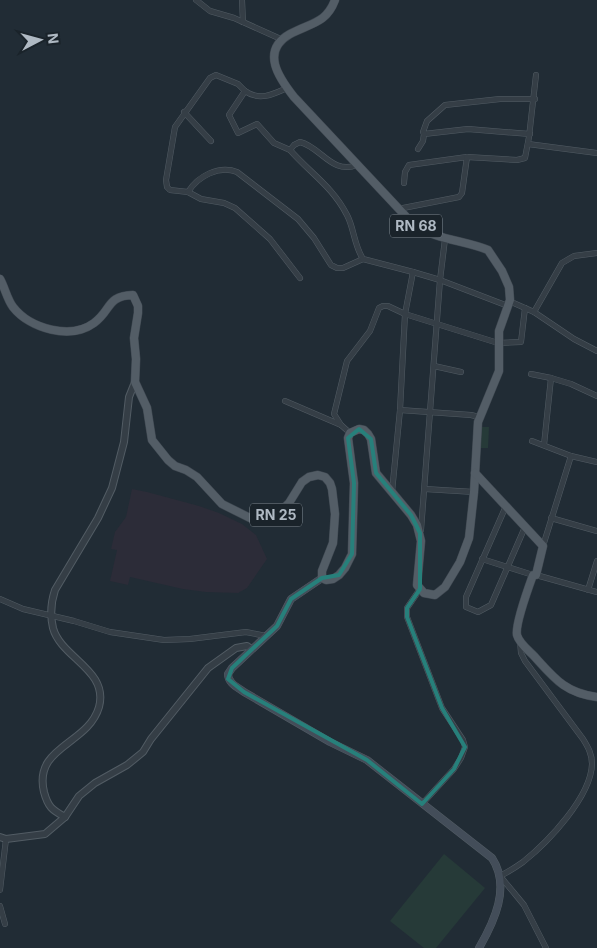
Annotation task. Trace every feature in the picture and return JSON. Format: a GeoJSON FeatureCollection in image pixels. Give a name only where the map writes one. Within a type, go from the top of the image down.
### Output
{"type":"FeatureCollection","features":[{"type":"Feature","properties":{"kind":"main road"},"geometry":{"type":"LineString","coordinates":[[283,40],[289,35],[324,18],[335,0]]}},
{"type":"Feature","properties":{"kind":"main road","name":"RN 68"},"geometry":{"type":"LineString","coordinates":[[283,40],[278,48],[274,62],[278,76],[286,88],[397,209],[419,228],[445,239],[488,250],[502,271],[509,287],[509,304]]}},
{"type":"Feature","properties":{"kind":"main road","name":"RN 25"},"geometry":{"type":"LineString","coordinates":[[0,279],[13,306],[18,312],[32,322],[54,331],[68,332],[85,328],[102,316],[116,298],[133,295],[138,306],[135,329],[135,382],[147,408],[152,440],[175,466],[197,477],[222,504],[250,518],[268,519],[277,515],[289,504],[302,482],[309,477],[318,475],[325,477],[330,482],[332,489],[334,514],[333,543],[322,571],[322,578]]}},
{"type":"Feature","properties":{"kind":"main road"},"geometry":{"type":"LineString","coordinates":[[479,948],[496,914],[500,876],[490,856],[367,760],[330,742],[244,692],[232,683],[228,676],[229,671],[277,626],[290,599],[322,578],[326,580],[333,579],[345,568],[352,554],[354,483],[348,438],[350,433],[359,429],[368,434],[371,439],[376,473],[411,515],[420,533],[421,550],[417,578],[420,589],[424,593],[435,595],[445,588],[460,562],[469,538],[479,417],[498,371],[500,324],[509,304]]}},
{"type":"Feature","properties":{"kind":"main road"},"geometry":{"type":"LineString","coordinates":[[475,473],[543,546],[517,630],[517,636],[562,686],[580,694],[597,697]]}},
{"type":"Feature","properties":{"kind":"street"},"geometry":{"type":"LineString","coordinates":[[196,0],[210,11],[244,22],[283,40]]}},
{"type":"Feature","properties":{"kind":"street"},"geometry":{"type":"LineString","coordinates":[[242,0],[244,22]]}},
{"type":"Feature","properties":{"kind":"street"},"geometry":{"type":"LineString","coordinates":[[404,183],[405,172],[409,165],[467,157],[517,160],[525,158],[530,134],[536,74]]}},
{"type":"Feature","properties":{"kind":"street"},"geometry":{"type":"LineString","coordinates":[[286,88],[260,97],[252,96],[238,84],[216,75],[210,78],[175,127],[166,180],[167,187],[170,190],[188,192],[201,199],[224,203],[235,208],[270,239],[300,278]]}},
{"type":"Feature","properties":{"kind":"street"},"geometry":{"type":"LineString","coordinates":[[245,91],[229,115],[238,133],[257,124],[274,143],[290,150],[328,186],[346,212],[358,252],[362,259],[440,280],[525,308],[597,351]]}},
{"type":"Feature","properties":{"kind":"street"},"geometry":{"type":"LineString","coordinates":[[418,149],[423,141],[423,132],[427,121],[445,105],[500,99],[534,99]]}},
{"type":"Feature","properties":{"kind":"street"},"geometry":{"type":"LineString","coordinates":[[184,112],[211,141]]}},
{"type":"Feature","properties":{"kind":"street"},"geometry":{"type":"LineString","coordinates":[[424,134],[468,129],[530,134]]}},
{"type":"Feature","properties":{"kind":"street"},"geometry":{"type":"LineString","coordinates":[[290,150],[300,142],[306,144],[336,166],[351,168],[357,165]]}},
{"type":"Feature","properties":{"kind":"street"},"geometry":{"type":"LineString","coordinates":[[528,144],[597,153]]}},
{"type":"Feature","properties":{"kind":"street"},"geometry":{"type":"LineString","coordinates":[[397,209],[459,197],[462,193],[467,157]]}},
{"type":"Feature","properties":{"kind":"street"},"geometry":{"type":"LineString","coordinates":[[188,192],[192,186],[214,171],[228,168],[237,172],[298,219],[314,238],[331,265],[343,268],[362,259]]}},
{"type":"Feature","properties":{"kind":"street"},"geometry":{"type":"LineString","coordinates":[[420,533],[440,280],[445,239]]}},
{"type":"Feature","properties":{"kind":"street"},"geometry":{"type":"LineString","coordinates":[[534,312],[562,263],[574,256],[597,253]]}},
{"type":"Feature","properties":{"kind":"street"},"geometry":{"type":"LineString","coordinates":[[392,492],[400,410],[405,314],[413,272]]}},
{"type":"Feature","properties":{"kind":"street"},"geometry":{"type":"LineString","coordinates":[[350,433],[341,425],[334,414],[349,356],[370,331],[379,308],[386,306],[405,314],[498,343],[521,342],[525,308]]}},
{"type":"Feature","properties":{"kind":"street"},"geometry":{"type":"LineString","coordinates":[[434,366],[461,372]]}},
{"type":"Feature","properties":{"kind":"street"},"geometry":{"type":"LineString","coordinates":[[531,374],[571,384],[597,396]]}},
{"type":"Feature","properties":{"kind":"street"},"geometry":{"type":"LineString","coordinates":[[544,445],[551,378]]}},
{"type":"Feature","properties":{"kind":"street"},"geometry":{"type":"LineString","coordinates":[[65,817],[51,809],[42,783],[44,771],[49,759],[83,732],[94,719],[99,706],[100,694],[90,672],[64,647],[53,629],[51,602],[55,590],[98,518],[112,488],[124,442],[129,397],[135,382]]}},
{"type":"Feature","properties":{"kind":"street"},"geometry":{"type":"LineString","coordinates":[[285,401],[341,425]]}},
{"type":"Feature","properties":{"kind":"street"},"geometry":{"type":"LineString","coordinates":[[400,410],[479,417]]}},
{"type":"Feature","properties":{"kind":"street"},"geometry":{"type":"LineString","coordinates":[[532,441],[571,456],[597,462]]}},
{"type":"Feature","properties":{"kind":"street"},"geometry":{"type":"LineString","coordinates":[[543,546],[571,456]]}},
{"type":"Feature","properties":{"kind":"street"},"geometry":{"type":"LineString","coordinates":[[424,489],[474,492]]}},
{"type":"Feature","properties":{"kind":"street"},"geometry":{"type":"LineString","coordinates":[[506,506],[466,596],[466,608],[478,612],[491,605],[506,566],[525,527]]}},
{"type":"Feature","properties":{"kind":"street"},"geometry":{"type":"LineString","coordinates":[[551,518],[597,531]]}},
{"type":"Feature","properties":{"kind":"street"},"geometry":{"type":"LineString","coordinates":[[482,559],[597,592]]}},
{"type":"Feature","properties":{"kind":"street"},"geometry":{"type":"LineString","coordinates":[[588,590],[597,561]]}},
{"type":"Feature","properties":{"kind":"street"},"geometry":{"type":"LineString","coordinates":[[420,589],[407,608],[407,617],[442,708],[463,740],[465,747],[461,758],[454,768],[422,804]]}},
{"type":"Feature","properties":{"kind":"street"},"geometry":{"type":"LineString","coordinates":[[0,599],[23,608],[110,632],[164,640],[190,639],[246,632],[266,636]]}},
{"type":"Feature","properties":{"kind":"street"},"geometry":{"type":"LineString","coordinates":[[520,641],[521,653],[525,661],[584,739],[590,751],[592,764],[589,780],[568,818],[523,862],[500,876],[524,905],[546,948]]}},
{"type":"Feature","properties":{"kind":"street"},"geometry":{"type":"LineString","coordinates":[[0,890],[3,838],[45,834],[65,817],[79,796],[95,783],[127,765],[143,752],[151,738],[208,668],[236,648],[247,646],[252,649]]}},
{"type":"Feature","properties":{"kind":"street"},"geometry":{"type":"LineString","coordinates":[[0,906],[5,924]]}},
{"type":"Feature","properties":{"kind":"highlighted area"},"geometry":{"type":"Polygon","coordinates":[[[359,429],[371,439],[376,473],[411,515],[420,533],[420,589],[407,608],[407,617],[442,708],[465,747],[454,769],[422,804],[367,760],[244,692],[228,679],[232,668],[277,626],[291,599],[322,578],[339,575],[352,554],[354,483],[348,438],[359,429]]]}},
{"type":"Feature","properties":{"kind":"shaded area"},"geometry":{"type":"Polygon","coordinates":[[[132,489],[199,506],[242,524],[256,535],[267,559],[247,588],[238,593],[183,589],[130,577],[128,585],[110,581],[117,550],[111,549],[115,532],[126,517],[132,489]]]}},
{"type":"Feature","properties":{"kind":"green space"},"geometry":{"type":"Polygon","coordinates":[[[480,427],[489,427],[488,448],[479,448],[480,427]]]}},
{"type":"Feature","properties":{"kind":"green space"},"geometry":{"type":"Polygon","coordinates":[[[444,854],[485,888],[436,948],[424,948],[390,921],[444,854]]]}}]}
